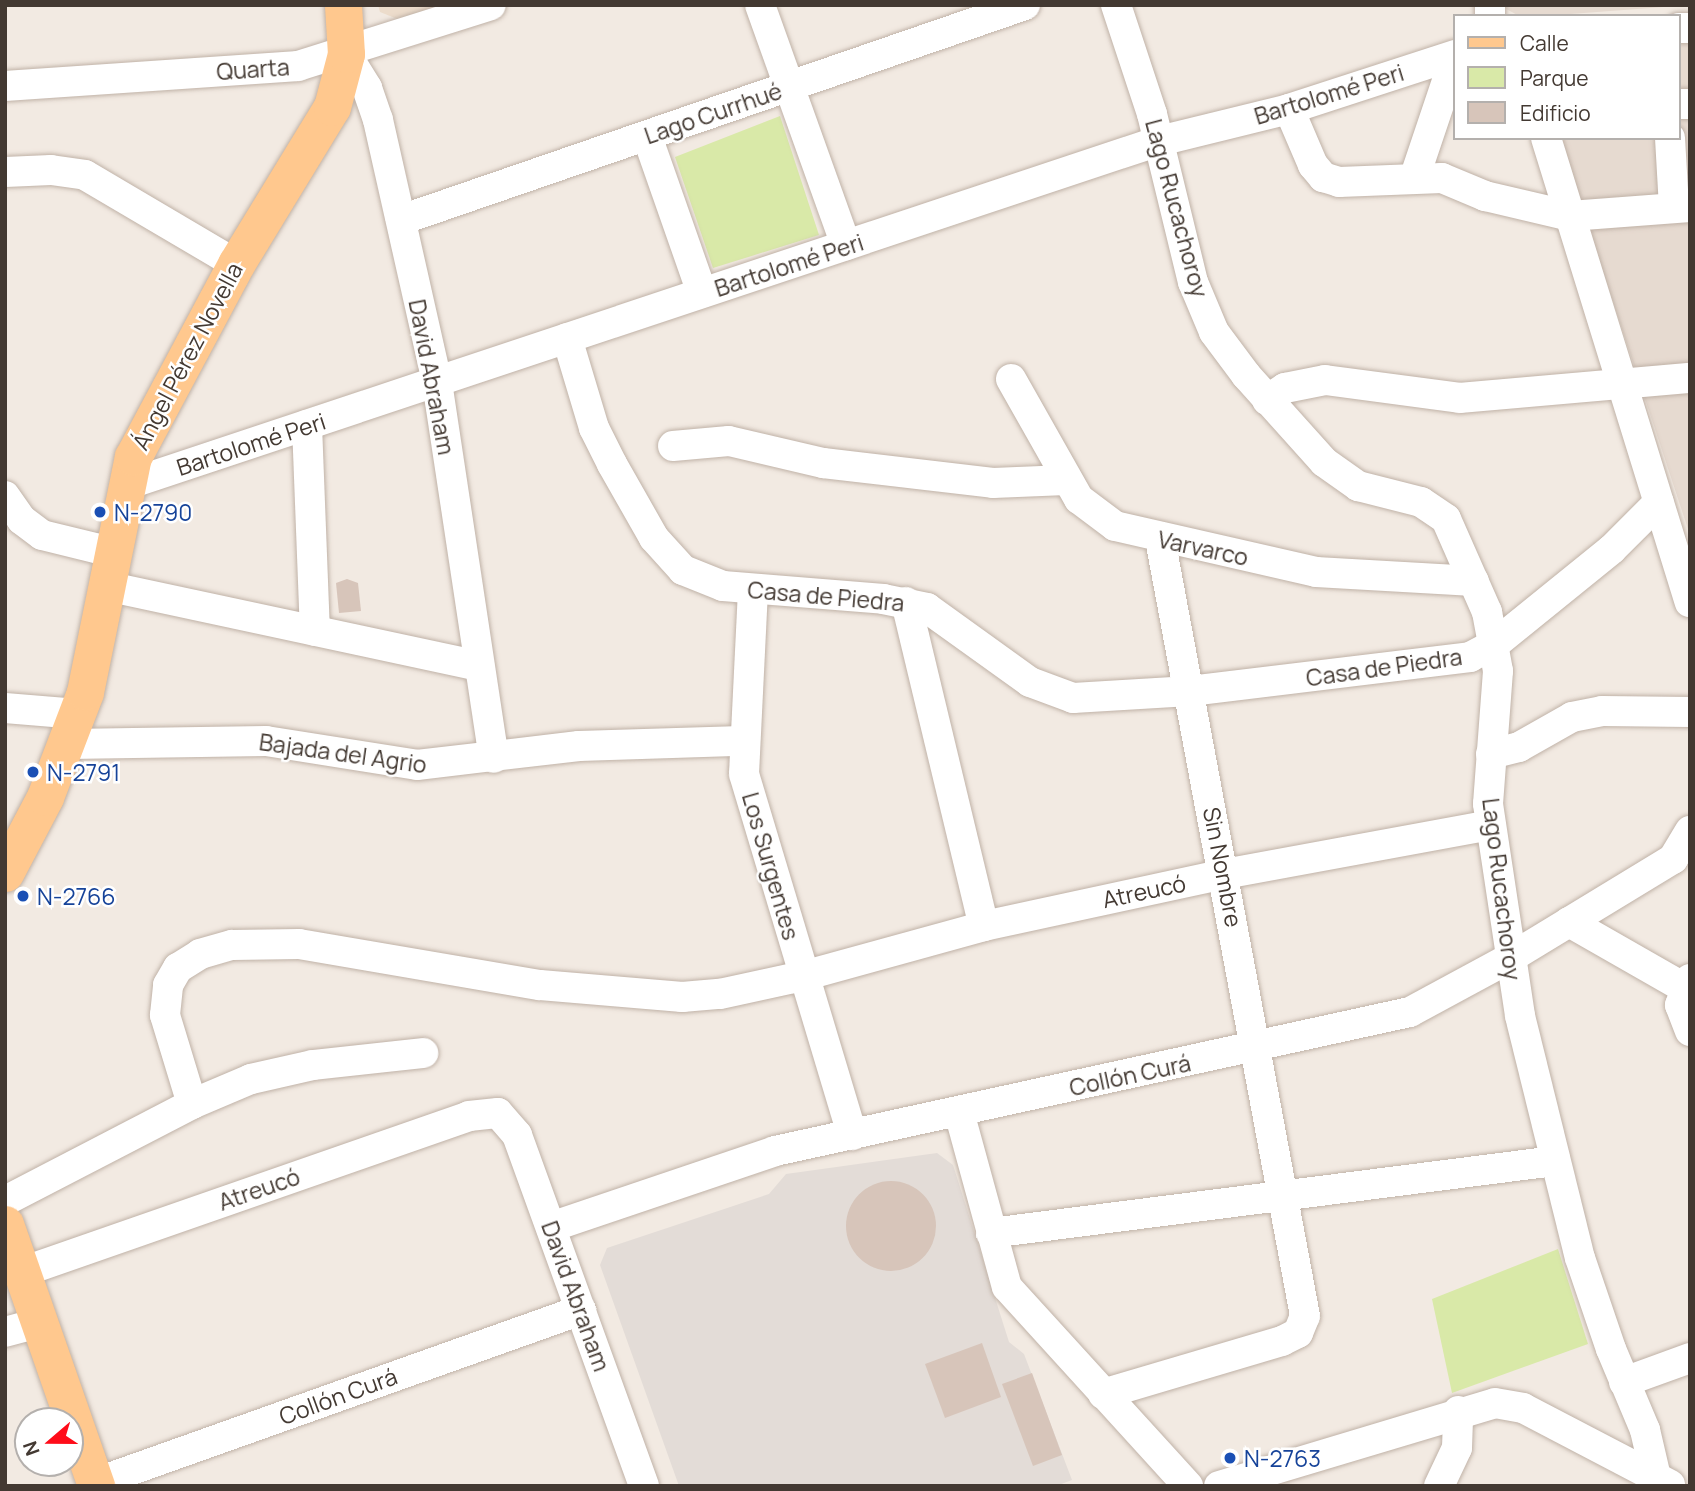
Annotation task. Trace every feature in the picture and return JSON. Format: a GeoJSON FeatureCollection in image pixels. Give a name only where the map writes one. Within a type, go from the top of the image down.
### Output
{"type":"FeatureCollection","features":[{"type":"Feature","properties":{"kind":"main road","name":"David Abraham"},"geometry":{"type":"LineString","coordinates":[[343,5],[346,54]]}},
{"type":"Feature","properties":{"kind":"main road","name":"Ángel Pérez Novella"},"geometry":{"type":"LineString","coordinates":[[5,873],[18,825],[73,729],[126,485],[142,433],[236,264],[323,124],[340,86],[346,54]]}},
{"type":"Feature","properties":{"kind":"main road"},"geometry":{"type":"LineString","coordinates":[[5,1224],[22,1272],[22,1328],[95,1484]]}},
{"type":"Feature","properties":{"kind":"street","name":"Quarta"},"geometry":{"type":"LineString","coordinates":[[5,86],[286,68],[346,54],[491,5]]}},
{"type":"Feature","properties":{"kind":"street"},"geometry":{"type":"LineString","coordinates":[[760,5],[846,246]]}},
{"type":"Feature","properties":{"kind":"street","name":"Lago Currhué"},"geometry":{"type":"LineString","coordinates":[[401,220],[1025,5]]}},
{"type":"Feature","properties":{"kind":"street","name":"Lago Rucachoroy"},"geometry":{"type":"LineString","coordinates":[[1116,5],[1159,141],[1203,308],[1230,356],[1267,400],[1341,476],[1359,486],[1435,509],[1454,532],[1474,581],[1496,643],[1497,697],[1491,754],[1490,825],[1510,958],[1555,1161],[1591,1292],[1648,1438],[1660,1484]]}},
{"type":"Feature","properties":{"kind":"street","name":"David Abraham"},"geometry":{"type":"LineString","coordinates":[[346,54],[373,103],[437,382],[494,758]]}},
{"type":"Feature","properties":{"kind":"street","name":"Bartolomé Peri"},"geometry":{"type":"LineString","coordinates":[[126,485],[1159,141],[1289,109],[1454,56]]}},
{"type":"Feature","properties":{"kind":"street"},"geometry":{"type":"LineString","coordinates":[[1415,176],[1454,59]]}},
{"type":"Feature","properties":{"kind":"street"},"geometry":{"type":"LineString","coordinates":[[1289,109],[1323,177],[1339,182],[1415,176],[1442,178],[1485,196],[1570,216],[1682,207],[1670,140]]}},
{"type":"Feature","properties":{"kind":"street"},"geometry":{"type":"LineString","coordinates":[[647,136],[702,293]]}},
{"type":"Feature","properties":{"kind":"street"},"geometry":{"type":"LineString","coordinates":[[1547,140],[1659,502],[1682,552],[1690,602]]}},
{"type":"Feature","properties":{"kind":"street"},"geometry":{"type":"LineString","coordinates":[[5,172],[51,170],[85,175],[236,264]]}},
{"type":"Feature","properties":{"kind":"street","name":"Casa de Piedra"},"geometry":{"type":"LineString","coordinates":[[567,338],[594,428],[654,538],[683,570],[713,583],[752,590],[906,602],[946,618],[1030,682],[1073,698],[1190,691],[1443,663],[1496,643],[1612,549],[1659,502]]}},
{"type":"Feature","properties":{"kind":"street"},"geometry":{"type":"LineString","coordinates":[[1267,400],[1285,388],[1325,380],[1460,398],[1690,378]]}},
{"type":"Feature","properties":{"kind":"street","name":"Varvarco"},"geometry":{"type":"LineString","coordinates":[[1011,379],[1066,480],[1095,514],[1115,526],[1160,539],[1316,572],[1474,581]]}},
{"type":"Feature","properties":{"kind":"street"},"geometry":{"type":"LineString","coordinates":[[307,425],[315,631]]}},
{"type":"Feature","properties":{"kind":"street"},"geometry":{"type":"LineString","coordinates":[[673,446],[729,441],[823,463],[993,483],[1066,480]]}},
{"type":"Feature","properties":{"kind":"street"},"geometry":{"type":"LineString","coordinates":[[5,496],[22,520],[42,535],[109,569],[315,631],[478,666]]}},
{"type":"Feature","properties":{"kind":"street","name":"Sin Nombre"},"geometry":{"type":"LineString","coordinates":[[1103,1394],[1298,1333],[1305,1316],[1160,539]]}},
{"type":"Feature","properties":{"kind":"street","name":"Los Surgentes"},"geometry":{"type":"LineString","coordinates":[[752,590],[743,741],[748,793],[852,1135]]}},
{"type":"Feature","properties":{"kind":"street"},"geometry":{"type":"LineString","coordinates":[[906,602],[984,926]]}},
{"type":"Feature","properties":{"kind":"street","name":"Bajada del Agrio"},"geometry":{"type":"LineString","coordinates":[[5,708],[73,729],[244,740],[417,765],[579,746],[743,741]]}},
{"type":"Feature","properties":{"kind":"street"},"geometry":{"type":"LineString","coordinates":[[1491,754],[1519,747],[1572,717],[1602,711],[1690,712]]}},
{"type":"Feature","properties":{"kind":"street","name":"Atreucó"},"geometry":{"type":"LineString","coordinates":[[192,1104],[165,1015],[168,985],[178,968],[200,954],[232,945],[299,944],[540,985],[682,997],[803,976],[984,926],[1224,874],[1490,825]]}},
{"type":"Feature","properties":{"kind":"street","name":"Collón Curá"},"geometry":{"type":"LineString","coordinates":[[551,1227],[746,1160],[1410,1012],[1510,958],[1569,922],[1684,843]]}},
{"type":"Feature","properties":{"kind":"street"},"geometry":{"type":"LineString","coordinates":[[1569,922],[1686,983],[1681,1005],[1690,1031]]}},
{"type":"Feature","properties":{"kind":"street"},"geometry":{"type":"LineString","coordinates":[[5,1202],[192,1104],[281,1070],[422,1053]]}},
{"type":"Feature","properties":{"kind":"street"},"geometry":{"type":"LineString","coordinates":[[958,1112],[991,1233],[1014,1298],[1188,1486]]}},
{"type":"Feature","properties":{"kind":"street","name":"David Abraham"},"geometry":{"type":"LineString","coordinates":[[498,1113],[513,1126],[644,1486]]}},
{"type":"Feature","properties":{"kind":"street","name":"Atreucó"},"geometry":{"type":"LineString","coordinates":[[22,1272],[469,1116],[498,1113]]}},
{"type":"Feature","properties":{"kind":"street"},"geometry":{"type":"LineString","coordinates":[[991,1233],[1555,1161]]}},
{"type":"Feature","properties":{"kind":"street","name":"Collón Curá"},"geometry":{"type":"LineString","coordinates":[[95,1484],[581,1310]]}},
{"type":"Feature","properties":{"kind":"street"},"geometry":{"type":"LineString","coordinates":[[1624,1382],[1690,1358]]}},
{"type":"Feature","properties":{"kind":"street"},"geometry":{"type":"LineString","coordinates":[[1219,1486],[1458,1411],[1495,1403],[1523,1408],[1660,1484]]}},
{"type":"Feature","properties":{"kind":"street"},"geometry":{"type":"LineString","coordinates":[[1439,1486],[1457,1448],[1458,1411]]}},
{"type":"Feature","properties":{"kind":"shaded area"},"geometry":{"type":"Polygon","coordinates":[[[378,5],[443,5],[400,20],[380,12],[378,5]]]}},
{"type":"Feature","properties":{"kind":"shaded area"},"geometry":{"type":"Polygon","coordinates":[[[1690,5],[1571,14],[1515,14],[1501,6],[1690,5]]]}},
{"type":"Feature","properties":{"kind":"shaded area"},"geometry":{"type":"Polygon","coordinates":[[[1690,41],[1690,535],[1560,140],[1681,140],[1681,42],[1690,41]]]}},
{"type":"Feature","properties":{"kind":"shaded area"},"geometry":{"type":"Polygon","coordinates":[[[937,1153],[953,1165],[1009,1342],[1024,1354],[1072,1480],[1056,1486],[679,1486],[600,1265],[607,1248],[769,1194],[786,1174],[937,1153]]]}},
{"type":"Feature","properties":{"kind":"green space"},"geometry":{"type":"Polygon","coordinates":[[[780,116],[819,235],[713,268],[675,157],[780,116]]]}},
{"type":"Feature","properties":{"kind":"green space"},"geometry":{"type":"Polygon","coordinates":[[[1558,1249],[1588,1344],[1452,1393],[1432,1299],[1558,1249]]]}},
{"type":"Feature","properties":{"kind":"building"},"geometry":{"type":"Polygon","coordinates":[[[347,579],[358,583],[361,611],[339,613],[336,583],[347,579]]]}},
{"type":"Feature","properties":{"kind":"building"},"geometry":{"type":"Polygon","coordinates":[[[891,1181],[908,1185],[923,1194],[932,1209],[936,1226],[932,1243],[923,1258],[908,1267],[891,1271],[874,1267],[859,1258],[850,1243],[846,1226],[850,1209],[859,1194],[874,1185],[891,1181]]]}},
{"type":"Feature","properties":{"kind":"building"},"geometry":{"type":"Polygon","coordinates":[[[982,1343],[1001,1397],[945,1418],[925,1364],[982,1343]]]}},
{"type":"Feature","properties":{"kind":"building"},"geometry":{"type":"Polygon","coordinates":[[[1032,1373],[1062,1455],[1033,1466],[1002,1384],[1032,1373]]]}},
{"type":"Feature","properties":{"kind":"place","name":"N-2790"},"geometry":{"type":"Point","coordinates":[100,512]}},
{"type":"Feature","properties":{"kind":"place","name":"N-2791"},"geometry":{"type":"Point","coordinates":[33,772]}},
{"type":"Feature","properties":{"kind":"place","name":"N-2766"},"geometry":{"type":"Point","coordinates":[23,896]}},
{"type":"Feature","properties":{"kind":"place","name":"N-2763"},"geometry":{"type":"Point","coordinates":[1230,1458]}}]}
